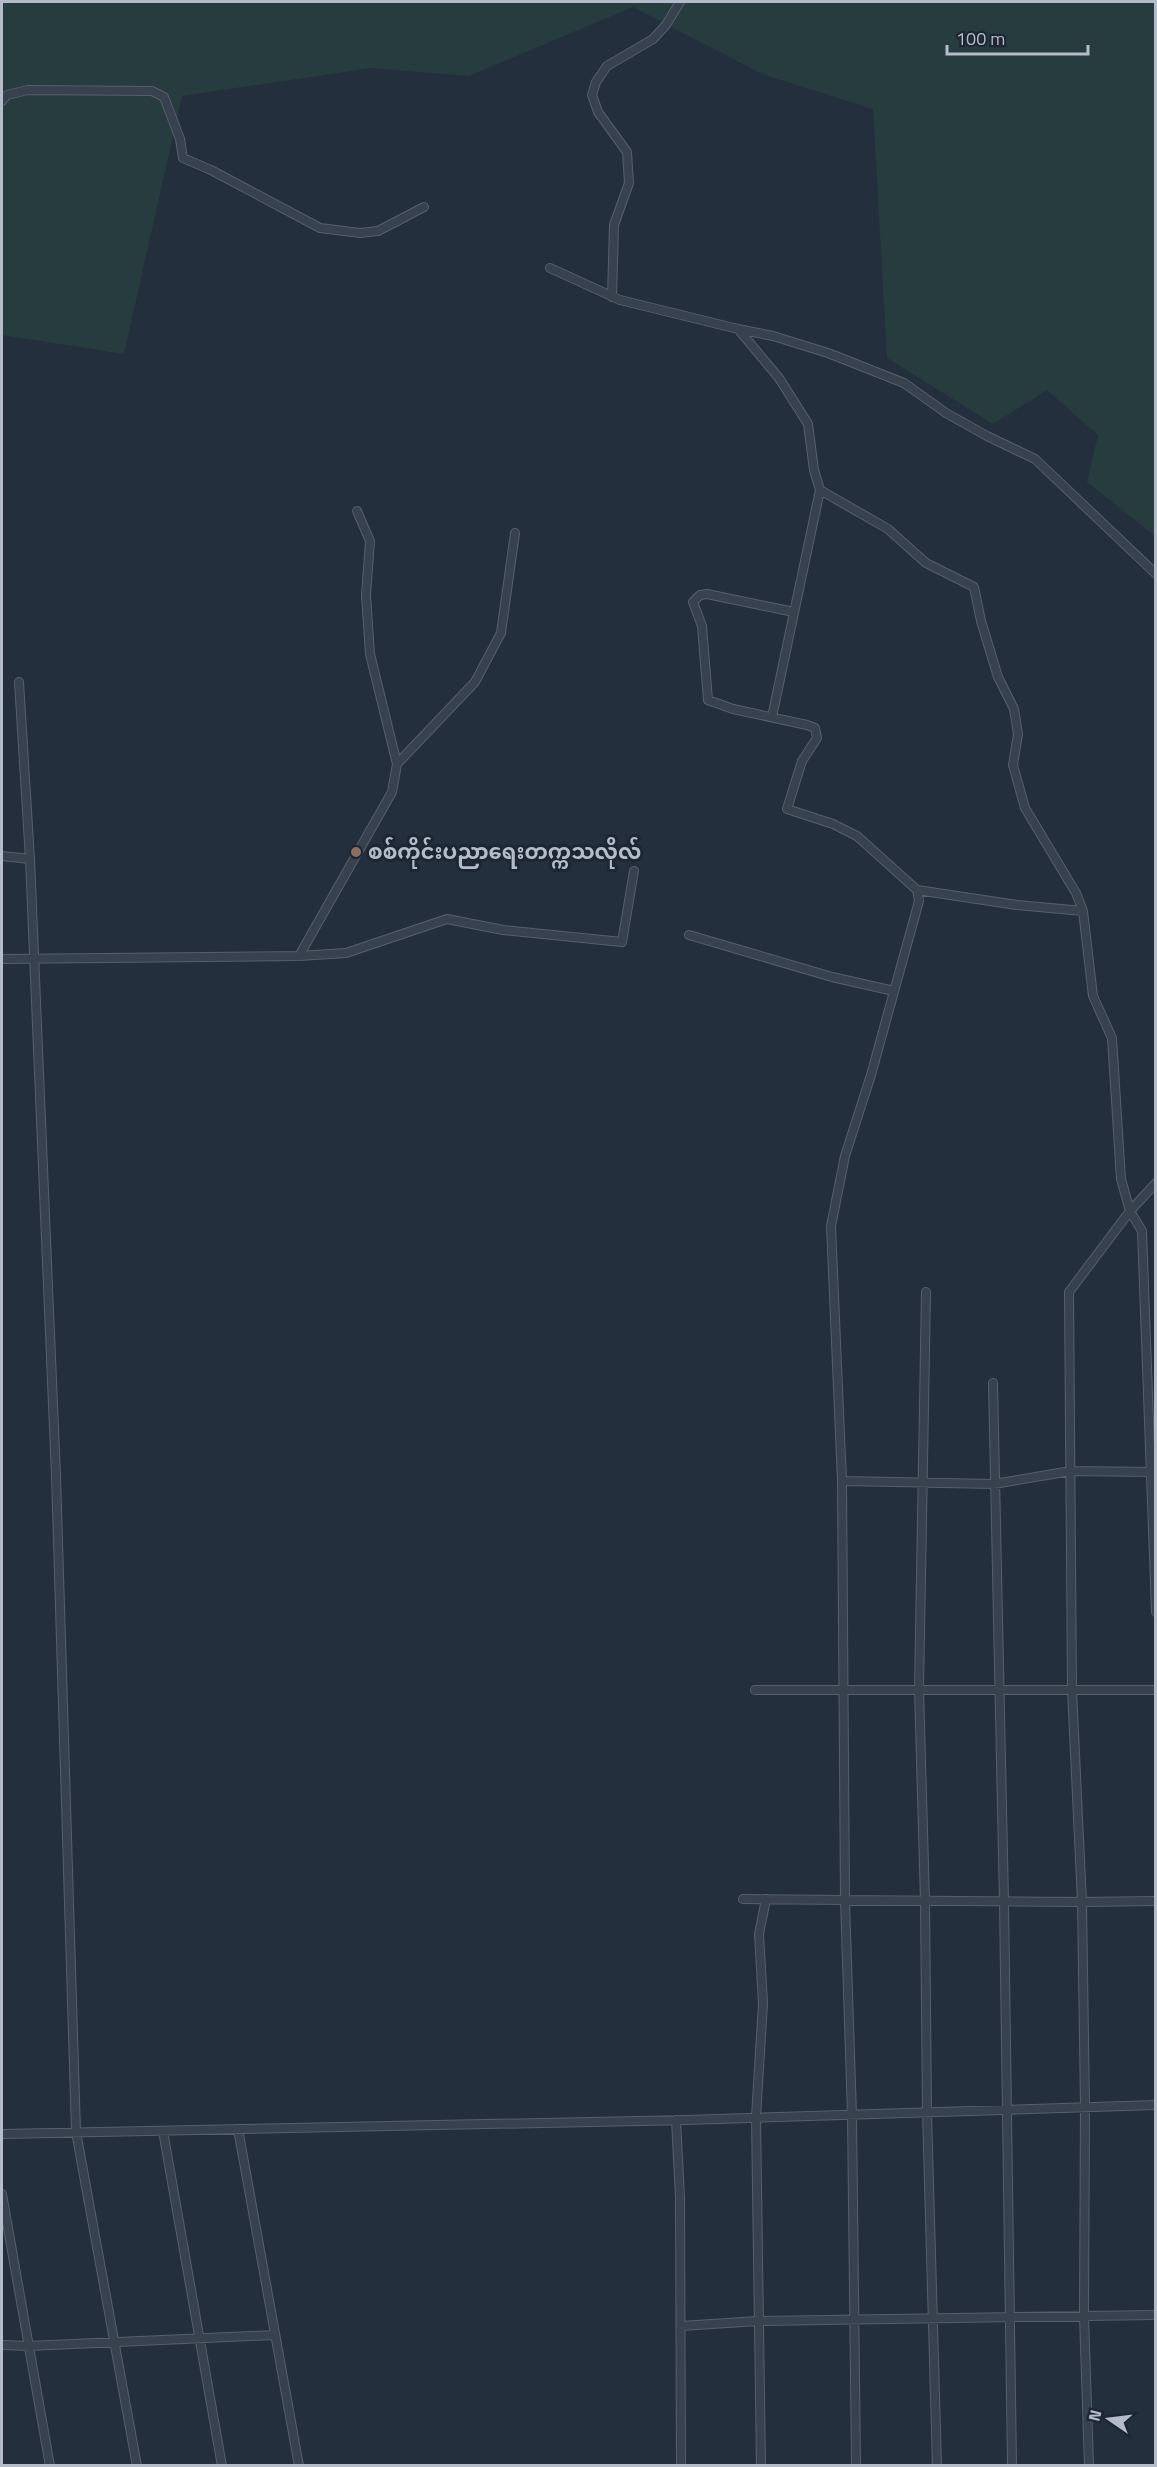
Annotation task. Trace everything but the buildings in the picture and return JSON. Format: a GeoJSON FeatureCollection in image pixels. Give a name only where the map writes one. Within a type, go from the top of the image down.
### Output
{"type":"FeatureCollection","features":[{"type":"Feature","properties":{"kind":"street"},"geometry":{"type":"LineString","coordinates":[[612,297],[615,254],[614,225],[629,183],[627,152],[598,112],[592,95],[596,82],[608,66],[653,39],[666,25],[680,2]]}},
{"type":"Feature","properties":{"kind":"street"},"geometry":{"type":"LineString","coordinates":[[2,101],[7,95],[28,90],[152,91],[164,97],[180,139],[183,158],[211,170],[320,228],[360,233],[378,231],[424,207]]}},
{"type":"Feature","properties":{"kind":"street"},"geometry":{"type":"LineString","coordinates":[[550,268],[612,297],[773,336],[828,353],[904,382],[946,413],[1035,459],[1155,574]]}},
{"type":"Feature","properties":{"kind":"street"},"geometry":{"type":"LineString","coordinates":[[738,329],[779,378],[808,424],[814,470],[820,490],[772,717]]}},
{"type":"Feature","properties":{"kind":"street"},"geometry":{"type":"LineString","coordinates":[[820,490],[888,529],[926,563],[974,587],[981,621],[998,677],[1014,709],[1018,734],[1013,765],[1025,808],[1071,884],[1083,911],[1094,996],[1112,1038],[1121,1179],[1130,1211],[1142,1231],[1153,1472],[1155,1612]]}},
{"type":"Feature","properties":{"kind":"street"},"geometry":{"type":"LineString","coordinates":[[299,956],[392,792],[397,764],[370,654],[366,595],[370,541],[357,511]]}},
{"type":"Feature","properties":{"kind":"street"},"geometry":{"type":"LineString","coordinates":[[397,764],[475,682],[501,633],[515,533]]}},
{"type":"Feature","properties":{"kind":"street"},"geometry":{"type":"LineString","coordinates":[[794,612],[707,594],[700,595],[693,602],[702,626],[708,700],[733,709],[807,724],[815,728],[817,738],[802,761],[787,809],[832,824],[857,836],[917,890],[1017,905],[1083,911]]}},
{"type":"Feature","properties":{"kind":"street"},"geometry":{"type":"LineString","coordinates":[[19,682],[30,859],[57,1476],[76,2132],[137,2466]]}},
{"type":"Feature","properties":{"kind":"street"},"geometry":{"type":"LineString","coordinates":[[2,856],[30,859]]}},
{"type":"Feature","properties":{"kind":"street"},"geometry":{"type":"LineString","coordinates":[[2,959],[299,956],[346,953],[447,919],[503,930],[622,942],[634,871]]}},
{"type":"Feature","properties":{"kind":"street"},"geometry":{"type":"LineString","coordinates":[[856,2466],[852,2115],[845,1900],[842,1481],[831,1226],[844,1156],[871,1075],[919,901],[917,890]]}},
{"type":"Feature","properties":{"kind":"street"},"geometry":{"type":"LineString","coordinates":[[689,935],[832,977],[894,991]]}},
{"type":"Feature","properties":{"kind":"street"},"geometry":{"type":"LineString","coordinates":[[1089,2466],[1084,2316],[1085,2107],[1082,1902],[1072,1690],[1069,1292],[1130,1211],[1155,1183]]}},
{"type":"Feature","properties":{"kind":"street"},"geometry":{"type":"LineString","coordinates":[[926,1292],[919,1690],[925,1901],[927,2113],[937,2466]]}},
{"type":"Feature","properties":{"kind":"street"},"geometry":{"type":"LineString","coordinates":[[993,1383],[1004,1902],[1012,2466]]}},
{"type":"Feature","properties":{"kind":"street"},"geometry":{"type":"LineString","coordinates":[[842,1481],[994,1484],[1071,1471],[1153,1472]]}},
{"type":"Feature","properties":{"kind":"street"},"geometry":{"type":"LineString","coordinates":[[756,1690],[1155,1690]]}},
{"type":"Feature","properties":{"kind":"street"},"geometry":{"type":"LineString","coordinates":[[743,1899],[1004,1902],[1155,1900]]}},
{"type":"Feature","properties":{"kind":"street"},"geometry":{"type":"LineString","coordinates":[[761,2466],[756,2117],[763,2003],[759,1934],[765,1899]]}},
{"type":"Feature","properties":{"kind":"street"},"geometry":{"type":"LineString","coordinates":[[2,2134],[676,2120],[1155,2104]]}},
{"type":"Feature","properties":{"kind":"street"},"geometry":{"type":"LineString","coordinates":[[676,2120],[680,2198],[681,2466]]}},
{"type":"Feature","properties":{"kind":"street"},"geometry":{"type":"LineString","coordinates":[[238,2129],[299,2466]]}},
{"type":"Feature","properties":{"kind":"street"},"geometry":{"type":"LineString","coordinates":[[163,2130],[222,2466]]}},
{"type":"Feature","properties":{"kind":"street"},"geometry":{"type":"LineString","coordinates":[[2,2194],[50,2466]]}},
{"type":"Feature","properties":{"kind":"street"},"geometry":{"type":"LineString","coordinates":[[681,2326],[759,2320],[1155,2315]]}},
{"type":"Feature","properties":{"kind":"street"},"geometry":{"type":"LineString","coordinates":[[2,2344],[28,2346],[275,2335]]}},
{"type":"Feature","properties":{"kind":"green space"},"geometry":{"type":"Polygon","coordinates":[[[2,2],[1155,2],[1155,536],[1087,482],[1098,435],[1047,390],[993,424],[887,358],[873,109],[762,74],[633,7],[469,76],[372,68],[182,96],[124,354],[2,335],[2,2]]]}},
{"type":"Feature","properties":{"kind":"place","name":"စစ်ကိုင်းပညာရေးတက္ကသလိုလ်"},"geometry":{"type":"Point","coordinates":[356,852]}}]}
